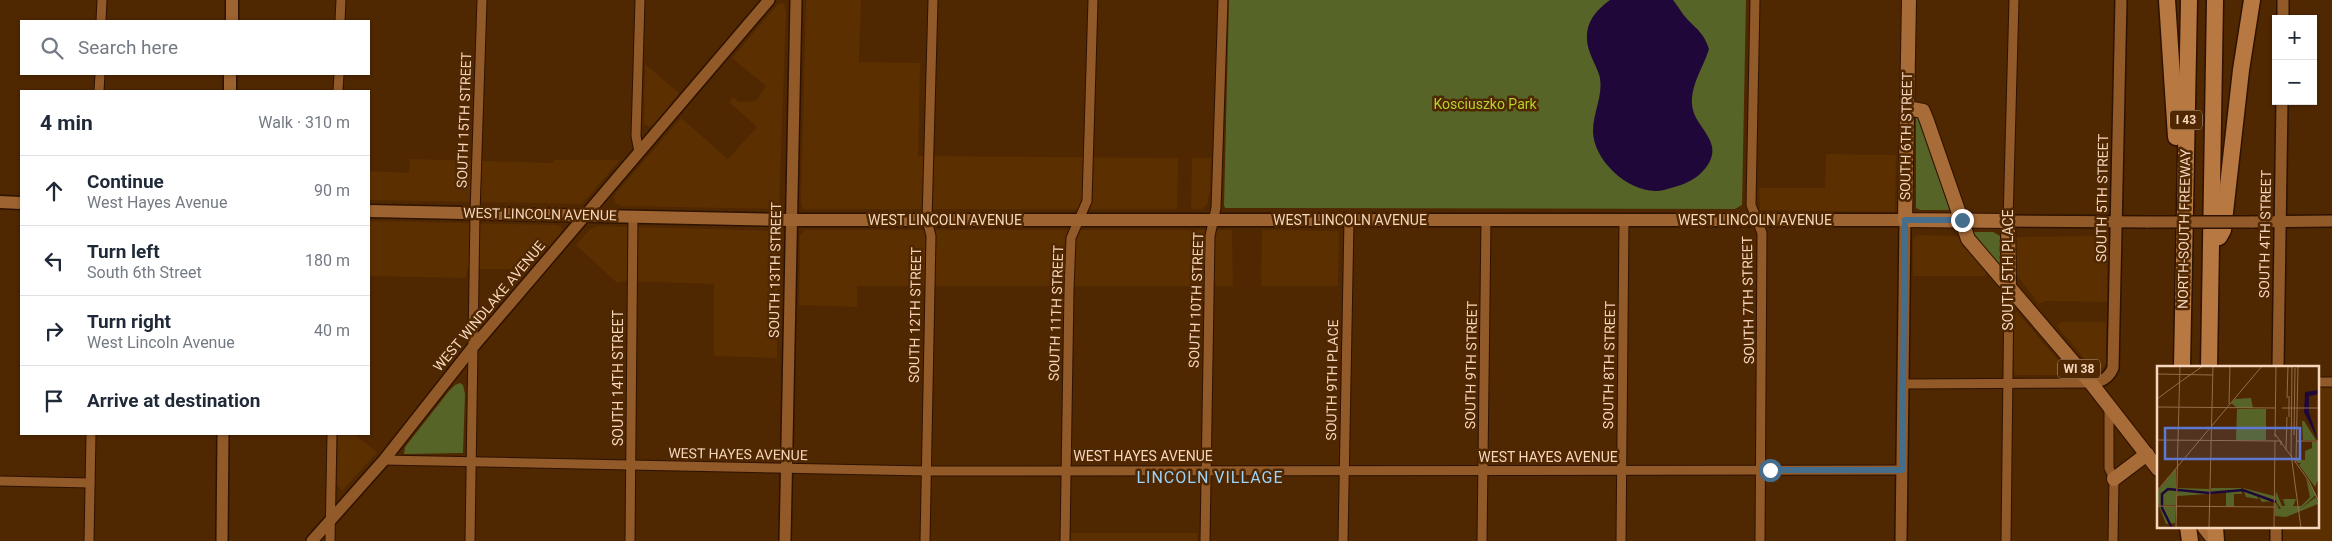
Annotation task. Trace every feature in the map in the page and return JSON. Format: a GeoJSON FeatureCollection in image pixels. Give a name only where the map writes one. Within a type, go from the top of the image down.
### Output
{"type":"FeatureCollection","features":[{"type":"Feature","properties":{"kind":"highway"},"geometry":{"type":"LineString","coordinates":[[2167,0],[2183,239]]}},
{"type":"Feature","properties":{"kind":"highway","name":"NORTH-SOUTH FREEWAY"},"geometry":{"type":"LineString","coordinates":[[2182,366],[2189,0]]}},
{"type":"Feature","properties":{"kind":"highway","name":"NORTH-SOUTH FREEWAY"},"geometry":{"type":"LineString","coordinates":[[2209,366],[2215,0]]}},
{"type":"Feature","properties":{"kind":"highway"},"geometry":{"type":"LineString","coordinates":[[2241,0],[2241,70]]}},
{"type":"Feature","properties":{"kind":"highway"},"geometry":{"type":"LineString","coordinates":[[2212,249],[2224,230],[2241,70],[2252,0]]}},
{"type":"Feature","properties":{"kind":"highway"},"geometry":{"type":"LineString","coordinates":[[2188,528],[2190,541]]}},
{"type":"Feature","properties":{"kind":"highway"},"geometry":{"type":"LineString","coordinates":[[2215,528],[2216,541]]}},
{"type":"Feature","properties":{"kind":"main road"},"geometry":{"type":"LineString","coordinates":[[232,0],[232,20]]}},
{"type":"Feature","properties":{"kind":"main road","name":"SOUTH 6TH STREET"},"geometry":{"type":"LineString","coordinates":[[1905,220],[1908,0]]}},
{"type":"Feature","properties":{"kind":"main road"},"geometry":{"type":"LineString","coordinates":[[230,75],[230,90]]}},
{"type":"Feature","properties":{"kind":"main road","name":"WI 38"},"geometry":{"type":"LineString","coordinates":[[1907,108],[1923,111],[1968,239],[2091,383],[2157,468]]}},
{"type":"Feature","properties":{"kind":"main road"},"geometry":{"type":"LineString","coordinates":[[0,202],[20,203]]}},
{"type":"Feature","properties":{"kind":"main road","name":"WEST LINCOLN AVENUE"},"geometry":{"type":"LineString","coordinates":[[370,210],[791,220],[2008,221]]}},
{"type":"Feature","properties":{"kind":"main road","name":"SOUTH 5TH PLACE"},"geometry":{"type":"LineString","coordinates":[[2008,221],[2009,286]]}},
{"type":"Feature","properties":{"kind":"main road"},"geometry":{"type":"LineString","coordinates":[[2114,479],[2147,454]]}},
{"type":"Feature","properties":{"kind":"main road"},"geometry":{"type":"LineString","coordinates":[[2205,528],[2216,541]]}},
{"type":"Feature","properties":{"kind":"street"},"geometry":{"type":"LineString","coordinates":[[101,20],[102,0]]}},
{"type":"Feature","properties":{"kind":"street"},"geometry":{"type":"LineString","coordinates":[[340,20],[341,0]]}},
{"type":"Feature","properties":{"kind":"street","name":"SOUTH 15TH STREET"},"geometry":{"type":"LineString","coordinates":[[470,541],[475,213],[482,0]]}},
{"type":"Feature","properties":{"kind":"street"},"geometry":{"type":"LineString","coordinates":[[640,0],[636,136],[640,152]]}},
{"type":"Feature","properties":{"kind":"street","name":"WEST WINDLAKE AVENUE"},"geometry":{"type":"LineString","coordinates":[[312,541],[384,460],[473,347],[769,0]]}},
{"type":"Feature","properties":{"kind":"street","name":"SOUTH 13TH STREET"},"geometry":{"type":"LineString","coordinates":[[785,541],[796,0]]}},
{"type":"Feature","properties":{"kind":"street","name":"SOUTH 12TH STREET"},"geometry":{"type":"LineString","coordinates":[[925,541],[931,236],[927,220],[933,0]]}},
{"type":"Feature","properties":{"kind":"street","name":"SOUTH 11TH STREET"},"geometry":{"type":"LineString","coordinates":[[1066,541],[1068,290],[1072,238],[1088,201],[1093,0]]}},
{"type":"Feature","properties":{"kind":"street","name":"SOUTH 10TH STREET"},"geometry":{"type":"LineString","coordinates":[[1205,541],[1210,244],[1214,220],[1223,0]]}},
{"type":"Feature","properties":{"kind":"street","name":"SOUTH 7TH STREET"},"geometry":{"type":"LineString","coordinates":[[1756,0],[1752,205],[1762,233],[1762,470],[1760,541]]}},
{"type":"Feature","properties":{"kind":"street","name":"SOUTH 5TH PLACE"},"geometry":{"type":"LineString","coordinates":[[2008,221],[2014,0]]}},
{"type":"Feature","properties":{"kind":"street","name":"SOUTH 5TH STREET"},"geometry":{"type":"LineString","coordinates":[[2091,383],[2103,381],[2110,376],[2113,368],[2121,0]]}},
{"type":"Feature","properties":{"kind":"street"},"geometry":{"type":"LineString","coordinates":[[2283,0],[2283,15]]}},
{"type":"Feature","properties":{"kind":"street"},"geometry":{"type":"LineString","coordinates":[[99,90],[100,75]]}},
{"type":"Feature","properties":{"kind":"street"},"geometry":{"type":"LineString","coordinates":[[338,90],[339,75]]}},
{"type":"Feature","properties":{"kind":"street","name":"SOUTH 4TH STREET"},"geometry":{"type":"LineString","coordinates":[[2278,366],[2282,105]]}},
{"type":"Feature","properties":{"kind":"street","name":"SOUTH 14TH STREET"},"geometry":{"type":"LineString","coordinates":[[630,541],[633,216]]}},
{"type":"Feature","properties":{"kind":"street","name":"SOUTH 9TH PLACE"},"geometry":{"type":"LineString","coordinates":[[1343,541],[1349,220]]}},
{"type":"Feature","properties":{"kind":"street","name":"SOUTH 9TH STREET"},"geometry":{"type":"LineString","coordinates":[[1482,541],[1486,220]]}},
{"type":"Feature","properties":{"kind":"street","name":"SOUTH 8TH STREET"},"geometry":{"type":"LineString","coordinates":[[1621,541],[1624,220]]}},
{"type":"Feature","properties":{"kind":"street","name":"SOUTH 6TH STREET"},"geometry":{"type":"LineString","coordinates":[[1901,541],[1905,220]]}},
{"type":"Feature","properties":{"kind":"street","name":"WEST LINCOLN AVENUE"},"geometry":{"type":"LineString","coordinates":[[2008,221],[2332,221]]}},
{"type":"Feature","properties":{"kind":"street","name":"SOUTH 5TH PLACE"},"geometry":{"type":"LineString","coordinates":[[2006,541],[2009,286]]}},
{"type":"Feature","properties":{"kind":"street"},"geometry":{"type":"LineString","coordinates":[[1903,384],[2091,383]]}},
{"type":"Feature","properties":{"kind":"street"},"geometry":{"type":"LineString","coordinates":[[2109,406],[2109,468],[2114,479],[2113,541]]}},
{"type":"Feature","properties":{"kind":"street"},"geometry":{"type":"LineString","coordinates":[[88,541],[91,435]]}},
{"type":"Feature","properties":{"kind":"street"},"geometry":{"type":"LineString","coordinates":[[222,541],[223,435]]}},
{"type":"Feature","properties":{"kind":"street"},"geometry":{"type":"LineString","coordinates":[[330,541],[332,435]]}},
{"type":"Feature","properties":{"kind":"street","name":"WEST HAYES AVENUE"},"geometry":{"type":"LineString","coordinates":[[384,460],[926,471],[1902,470]]}},
{"type":"Feature","properties":{"kind":"street"},"geometry":{"type":"LineString","coordinates":[[0,481],[90,483]]}},
{"type":"Feature","properties":{"kind":"street"},"geometry":{"type":"LineString","coordinates":[[2276,528],[2276,541]]}},
{"type":"Feature","properties":{"kind":"shaded area"},"geometry":{"type":"Polygon","coordinates":[[[806,0],[861,0],[859,62],[920,63],[918,156],[1178,158],[1177,209],[803,209],[801,200],[806,0]]]}},
{"type":"Feature","properties":{"kind":"shaded area"},"geometry":{"type":"Polygon","coordinates":[[[1610,0],[1673,0],[1707,44],[1709,49],[1694,86],[1692,102],[1695,116],[1710,141],[1712,154],[1710,161],[1701,173],[1684,184],[1664,190],[1652,191],[1628,183],[1607,165],[1595,143],[1593,124],[1601,85],[1589,50],[1587,34],[1594,15],[1610,0]]]}},
{"type":"Feature","properties":{"kind":"shaded area"},"geometry":{"type":"Polygon","coordinates":[[[783,3],[786,11],[779,209],[622,206],[615,203],[614,197],[617,192],[681,118],[728,159],[757,127],[729,102],[733,97],[739,102],[756,101],[766,86],[732,58],[777,5],[783,3]]]}},
{"type":"Feature","properties":{"kind":"shaded area"},"geometry":{"type":"Polygon","coordinates":[[[645,64],[679,93],[656,123],[649,127],[644,124],[645,64]]]}},
{"type":"Feature","properties":{"kind":"shaded area"},"geometry":{"type":"Polygon","coordinates":[[[1826,154],[1896,155],[1895,212],[1760,210],[1759,188],[1825,188],[1826,154]]]}},
{"type":"Feature","properties":{"kind":"shaded area"},"geometry":{"type":"Polygon","coordinates":[[[1192,158],[1211,158],[1210,191],[1207,205],[1202,209],[1191,209],[1192,158]]]}},
{"type":"Feature","properties":{"kind":"shaded area"},"geometry":{"type":"Polygon","coordinates":[[[410,159],[553,163],[554,160],[620,160],[582,204],[370,200],[370,171],[409,173],[410,159]]]}},
{"type":"Feature","properties":{"kind":"shaded area"},"geometry":{"type":"Polygon","coordinates":[[[370,221],[557,225],[562,228],[561,233],[529,269],[467,269],[466,278],[370,276],[370,221]]]}},
{"type":"Feature","properties":{"kind":"shaded area"},"geometry":{"type":"Polygon","coordinates":[[[599,226],[778,231],[777,358],[714,356],[714,284],[625,281],[617,283],[576,245],[590,229],[599,226]]]}},
{"type":"Feature","properties":{"kind":"shaded area"},"geometry":{"type":"Polygon","coordinates":[[[805,230],[1232,230],[1233,286],[857,286],[857,307],[799,305],[800,236],[805,230]]]}},
{"type":"Feature","properties":{"kind":"shaded area"},"geometry":{"type":"Polygon","coordinates":[[[1262,230],[1339,231],[1338,286],[1261,286],[1262,230]]]}},
{"type":"Feature","properties":{"kind":"shaded area"},"geometry":{"type":"Polygon","coordinates":[[[1917,235],[1959,236],[1987,274],[1984,276],[1913,276],[1913,240],[1917,235]]]}},
{"type":"Feature","properties":{"kind":"shaded area"},"geometry":{"type":"Polygon","coordinates":[[[2098,236],[2107,243],[2107,302],[2045,301],[2039,304],[2015,273],[2015,239],[2017,237],[2098,236]]]}},
{"type":"Feature","properties":{"kind":"shaded area"},"geometry":{"type":"Polygon","coordinates":[[[2017,312],[2064,367],[2063,375],[2014,375],[2014,314],[2017,312]]]}},
{"type":"Feature","properties":{"kind":"shaded area"},"geometry":{"type":"Polygon","coordinates":[[[2062,322],[2106,322],[2106,363],[2103,368],[2092,368],[2056,325],[2062,322]]]}},
{"type":"Feature","properties":{"kind":"shaded area"},"geometry":{"type":"Polygon","coordinates":[[[2320,388],[2332,388],[2332,541],[2282,541],[2283,528],[2320,528],[2320,388]]]}},
{"type":"Feature","properties":{"kind":"shaded area"},"geometry":{"type":"Polygon","coordinates":[[[338,435],[355,435],[377,452],[342,491],[337,485],[338,435]]]}},
{"type":"Feature","properties":{"kind":"shaded area"},"geometry":{"type":"Polygon","coordinates":[[[1071,533],[1197,533],[1197,541],[1071,541],[1071,533]]]}},
{"type":"Feature","properties":{"kind":"green space","name":"Kosciuszko Park"},"geometry":{"type":"Polygon","coordinates":[[[1229,0],[1746,0],[1742,205],[1735,209],[1225,208],[1229,0]]]}},
{"type":"Feature","properties":{"kind":"green space"},"geometry":{"type":"Polygon","coordinates":[[[1919,116],[1952,210],[1920,210],[1916,208],[1916,118],[1919,116]]]}},
{"type":"Feature","properties":{"kind":"green space"},"geometry":{"type":"Polygon","coordinates":[[[1974,232],[1993,232],[2000,236],[2000,268],[1971,236],[1974,232]]]}},
{"type":"Feature","properties":{"kind":"green space"},"geometry":{"type":"Polygon","coordinates":[[[460,383],[463,385],[465,394],[463,453],[404,454],[405,447],[449,391],[460,383]]]}},
{"type":"Feature","properties":{"kind":"district","name":"LINCOLN VILLAGE"},"geometry":{"type":"Point","coordinates":[1210,477]}},
{"type":"Feature","properties":{"kind":"route"},"geometry":{"type":"LineString","coordinates":[[1770,470],[1902,470],[1905,220],[1962,220]]}}]}
